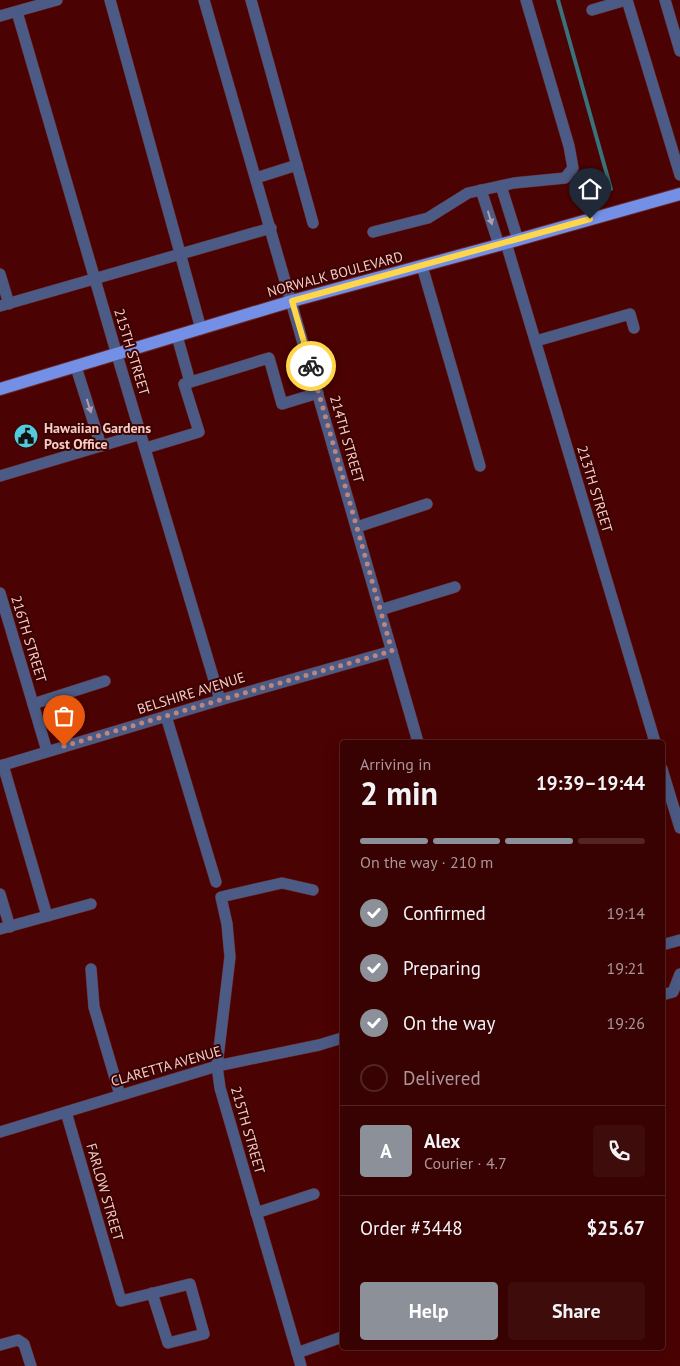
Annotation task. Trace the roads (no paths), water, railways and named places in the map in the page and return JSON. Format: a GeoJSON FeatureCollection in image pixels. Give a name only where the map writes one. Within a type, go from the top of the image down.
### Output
{"type":"FeatureCollection","features":[{"type":"Feature","properties":{"kind":"main road","name":"NORWALK BOULEVARD"},"geometry":{"type":"LineString","coordinates":[[0,389],[292,301],[508,243],[680,194]]}},
{"type":"Feature","properties":{"kind":"street"},"geometry":{"type":"LineString","coordinates":[[0,16],[57,0]]}},
{"type":"Feature","properties":{"kind":"street"},"geometry":{"type":"LineString","coordinates":[[110,0],[201,329]]}},
{"type":"Feature","properties":{"kind":"street","name":"214TH STREET"},"geometry":{"type":"LineString","coordinates":[[204,0],[417,740]]}},
{"type":"Feature","properties":{"kind":"street"},"geometry":{"type":"LineString","coordinates":[[251,0],[313,223]]}},
{"type":"Feature","properties":{"kind":"street"},"geometry":{"type":"LineString","coordinates":[[373,232],[428,218],[468,193],[501,186],[565,178],[573,168],[569,146],[526,0]]}},
{"type":"Feature","properties":{"kind":"street"},"geometry":{"type":"LineString","coordinates":[[592,10],[626,0],[680,175]]}},
{"type":"Feature","properties":{"kind":"street"},"geometry":{"type":"LineString","coordinates":[[665,0],[680,51]]}},
{"type":"Feature","properties":{"kind":"street","name":"215TH STREET"},"geometry":{"type":"LineString","coordinates":[[16,12],[220,700]]}},
{"type":"Feature","properties":{"kind":"street"},"geometry":{"type":"LineString","coordinates":[[256,178],[297,165]]}},
{"type":"Feature","properties":{"kind":"street"},"geometry":{"type":"LineString","coordinates":[[501,186],[508,243]]}},
{"type":"Feature","properties":{"kind":"street"},"geometry":{"type":"LineString","coordinates":[[481,190],[508,243]]}},
{"type":"Feature","properties":{"kind":"street"},"geometry":{"type":"LineString","coordinates":[[0,274],[4,305],[271,228]]}},
{"type":"Feature","properties":{"kind":"street","name":"213TH STREET"},"geometry":{"type":"LineString","coordinates":[[508,243],[653,740]]}},
{"type":"Feature","properties":{"kind":"street"},"geometry":{"type":"LineString","coordinates":[[422,266],[480,466]]}},
{"type":"Feature","properties":{"kind":"street"},"geometry":{"type":"LineString","coordinates":[[536,341],[630,314],[634,328]]}},
{"type":"Feature","properties":{"kind":"street"},"geometry":{"type":"LineString","coordinates":[[177,336],[190,382]]}},
{"type":"Feature","properties":{"kind":"street"},"geometry":{"type":"LineString","coordinates":[[146,448],[199,432],[184,384],[190,382],[269,358],[282,404],[318,393]]}},
{"type":"Feature","properties":{"kind":"street"},"geometry":{"type":"LineString","coordinates":[[76,367],[102,446]]}},
{"type":"Feature","properties":{"kind":"street"},"geometry":{"type":"LineString","coordinates":[[0,476],[141,434]]}},
{"type":"Feature","properties":{"kind":"street"},"geometry":{"type":"LineString","coordinates":[[357,527],[427,504]]}},
{"type":"Feature","properties":{"kind":"street"},"geometry":{"type":"LineString","coordinates":[[380,610],[455,587]]}},
{"type":"Feature","properties":{"kind":"street","name":"216TH STREET"},"geometry":{"type":"LineString","coordinates":[[0,593],[47,751]]}},
{"type":"Feature","properties":{"kind":"street","name":"BELSHIRE AVENUE"},"geometry":{"type":"LineString","coordinates":[[2,765],[392,651]]}},
{"type":"Feature","properties":{"kind":"street"},"geometry":{"type":"LineString","coordinates":[[33,704],[105,681]]}},
{"type":"Feature","properties":{"kind":"street"},"geometry":{"type":"LineString","coordinates":[[166,716],[216,882]]}},
{"type":"Feature","properties":{"kind":"street"},"geometry":{"type":"LineString","coordinates":[[2,765],[47,916]]}},
{"type":"Feature","properties":{"kind":"street"},"geometry":{"type":"LineString","coordinates":[[665,779],[680,828]]}},
{"type":"Feature","properties":{"kind":"street","name":"215TH STREET"},"geometry":{"type":"LineString","coordinates":[[301,1366],[220,1088],[217,1066],[230,957],[227,924],[221,898],[282,883],[313,890]]}},
{"type":"Feature","properties":{"kind":"street"},"geometry":{"type":"LineString","coordinates":[[0,894],[5,928],[91,904]]}},
{"type":"Feature","properties":{"kind":"street"},"geometry":{"type":"LineString","coordinates":[[665,944],[680,940]]}},
{"type":"Feature","properties":{"kind":"street"},"geometry":{"type":"LineString","coordinates":[[91,969],[94,1007],[120,1095]]}},
{"type":"Feature","properties":{"kind":"street"},"geometry":{"type":"LineString","coordinates":[[665,994],[673,992],[680,974]]}},
{"type":"Feature","properties":{"kind":"street","name":"CLARETTA AVENUE"},"geometry":{"type":"LineString","coordinates":[[0,1132],[217,1066],[319,1045],[340,1039]]}},
{"type":"Feature","properties":{"kind":"street","name":"FARLOW STREET"},"geometry":{"type":"LineString","coordinates":[[66,1112],[121,1300],[152,1293]]}},
{"type":"Feature","properties":{"kind":"street"},"geometry":{"type":"LineString","coordinates":[[256,1213],[314,1194]]}},
{"type":"Feature","properties":{"kind":"street"},"geometry":{"type":"LineString","coordinates":[[190,1284],[204,1334],[168,1343],[152,1293],[190,1284]]}},
{"type":"Feature","properties":{"kind":"street"},"geometry":{"type":"LineString","coordinates":[[297,1353],[340,1338]]}},
{"type":"Feature","properties":{"kind":"street"},"geometry":{"type":"LineString","coordinates":[[0,1346],[18,1340],[24,1344],[31,1366]]}},
{"type":"Feature","properties":{"kind":"waterway"},"geometry":{"type":"LineString","coordinates":[[558,0],[611,189]]}},
{"type":"Feature","properties":{"kind":"place","name":"Hawaiian Gardens Post Office"},"geometry":{"type":"Point","coordinates":[26,436]}}]}
